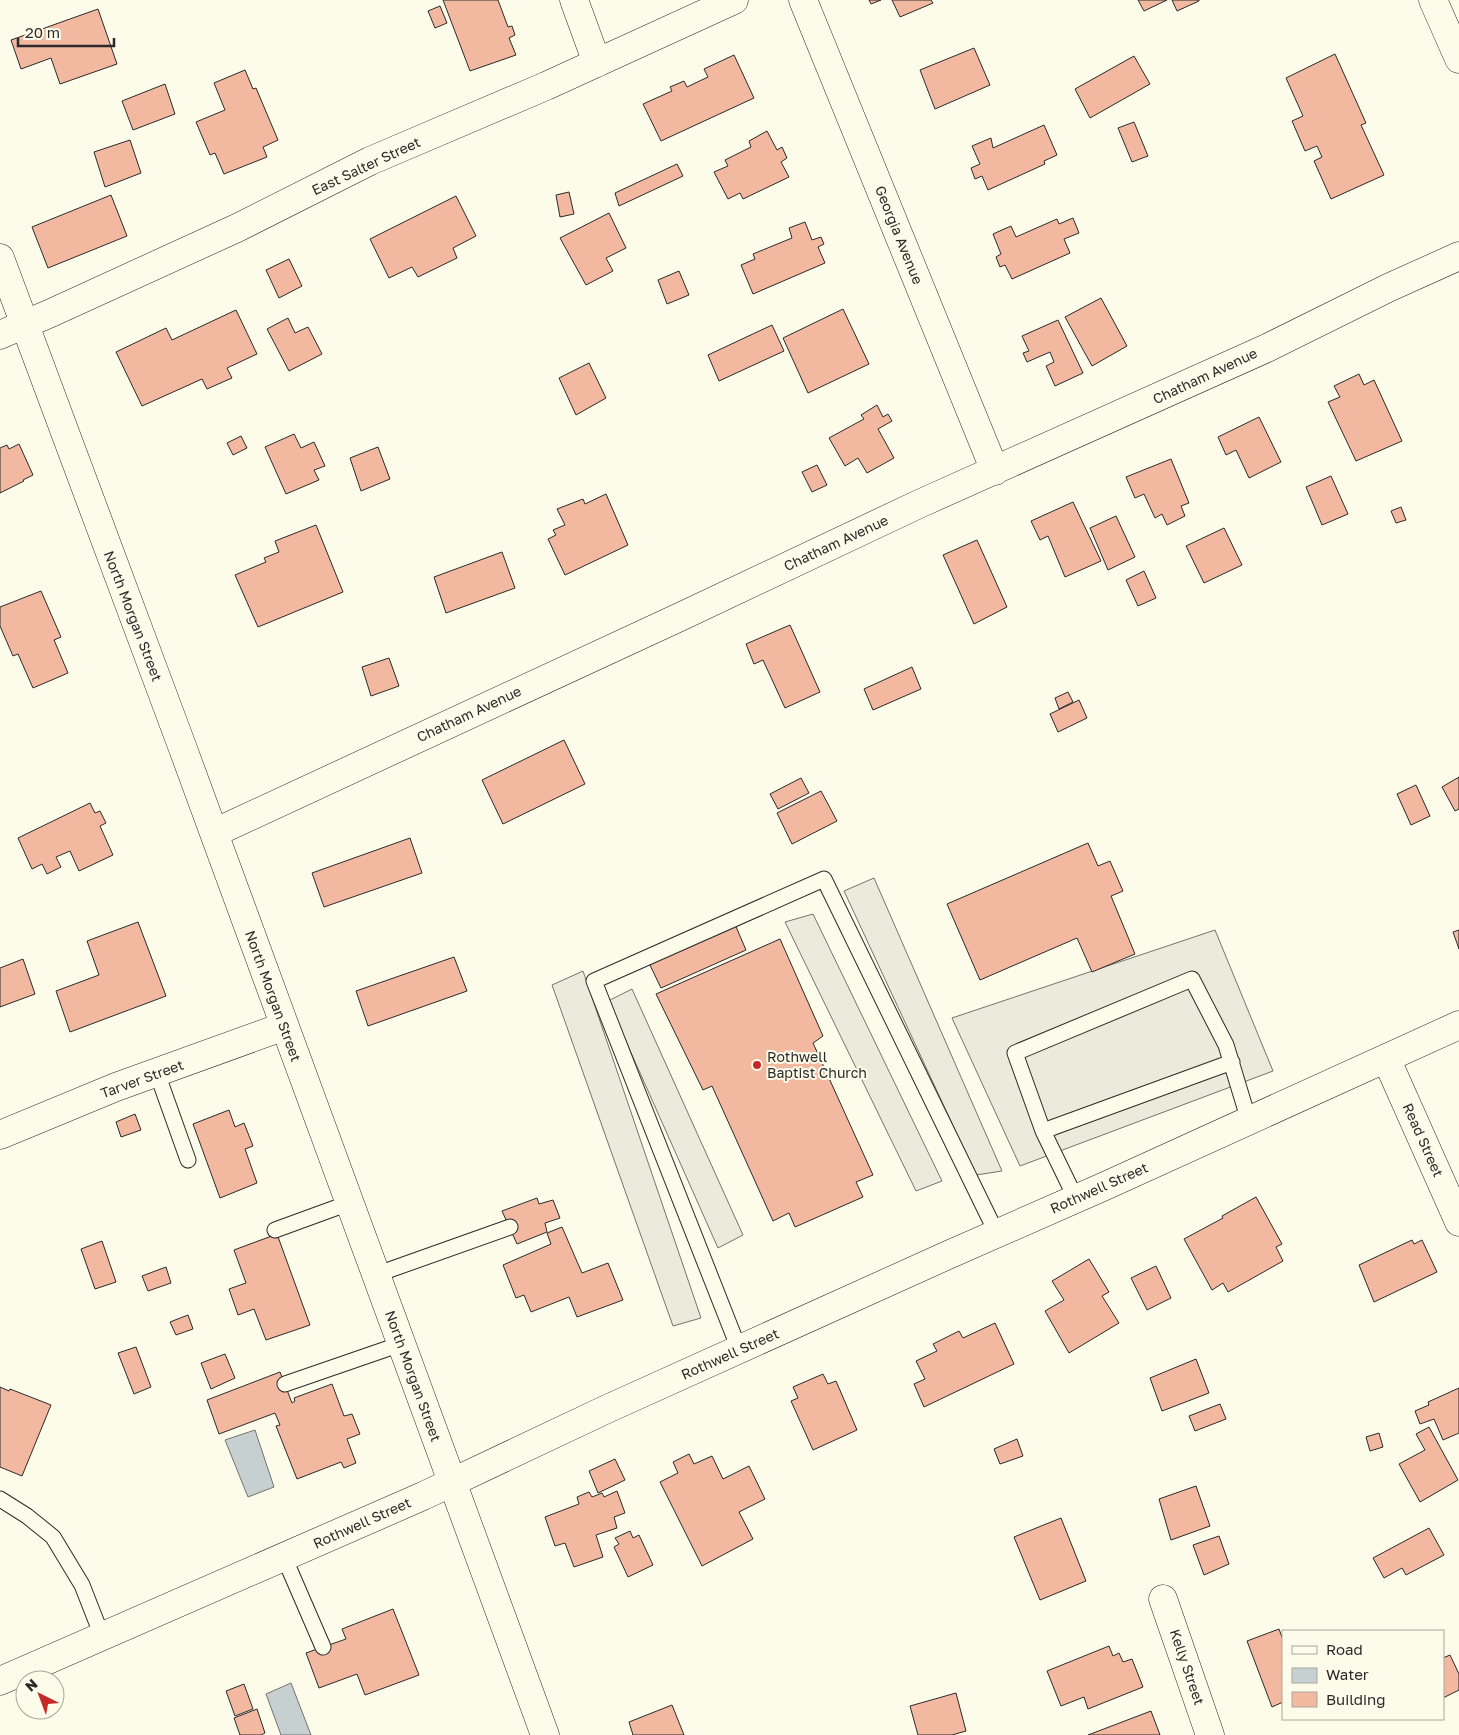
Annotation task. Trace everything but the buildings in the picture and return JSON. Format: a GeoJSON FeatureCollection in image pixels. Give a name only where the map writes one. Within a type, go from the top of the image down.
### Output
{"type":"FeatureCollection","features":[{"type":"Feature","properties":{"kind":"street"},"geometry":{"type":"LineString","coordinates":[[574,0],[597,63]]}},
{"type":"Feature","properties":{"kind":"street","name":"East Salter Street"},"geometry":{"type":"LineString","coordinates":[[0,334],[237,228],[370,161],[597,63],[734,0]]}},
{"type":"Feature","properties":{"kind":"street","name":"Georgia Avenue"},"geometry":{"type":"LineString","coordinates":[[803,0],[995,471]]}},
{"type":"Feature","properties":{"kind":"street"},"geometry":{"type":"LineString","coordinates":[[1433,0],[1459,59]]}},
{"type":"Feature","properties":{"kind":"street","name":"Chatham Avenue"},"geometry":{"type":"LineString","coordinates":[[214,833],[919,504],[1250,356],[1388,288],[1459,256]]}},
{"type":"Feature","properties":{"kind":"street","name":"North Morgan Street"},"geometry":{"type":"LineString","coordinates":[[0,258],[214,833],[545,1735]]}},
{"type":"Feature","properties":{"kind":"street","name":"Rothwell Street"},"geometry":{"type":"LineString","coordinates":[[0,1681],[452,1482],[739,1349],[1076,1199],[1459,1025]]}},
{"type":"Feature","properties":{"kind":"street","name":"Tarver Street"},"geometry":{"type":"LineString","coordinates":[[0,1135],[116,1087],[284,1026]]}},
{"type":"Feature","properties":{"kind":"street","name":"Read Street"},"geometry":{"type":"LineString","coordinates":[[1386,1058],[1459,1222]]}},
{"type":"Feature","properties":{"kind":"street","name":"Kelly Street"},"geometry":{"type":"LineString","coordinates":[[1163,1599],[1210,1735]]}},
{"type":"Feature","properties":{"kind":"lane"},"geometry":{"type":"LineString","coordinates":[[739,1349],[594,981],[824,879],[997,1234]]}},
{"type":"Feature","properties":{"kind":"lane"},"geometry":{"type":"LineString","coordinates":[[1076,1199],[1043,1131],[1015,1053],[1192,978],[1226,1045],[1249,1121]]}},
{"type":"Feature","properties":{"kind":"lane"},"geometry":{"type":"LineString","coordinates":[[1043,1131],[1232,1062]]}},
{"type":"Feature","properties":{"kind":"lane"},"geometry":{"type":"LineString","coordinates":[[157,1073],[188,1160]]}},
{"type":"Feature","properties":{"kind":"lane"},"geometry":{"type":"LineString","coordinates":[[275,1230],[349,1203]]}},
{"type":"Feature","properties":{"kind":"lane"},"geometry":{"type":"LineString","coordinates":[[375,1275],[510,1227]]}},
{"type":"Feature","properties":{"kind":"lane"},"geometry":{"type":"LineString","coordinates":[[284,1384],[401,1344]]}},
{"type":"Feature","properties":{"kind":"lane"},"geometry":{"type":"LineString","coordinates":[[0,1499],[27,1516],[54,1537],[82,1585],[102,1636]]}},
{"type":"Feature","properties":{"kind":"lane"},"geometry":{"type":"LineString","coordinates":[[284,1557],[323,1647]]}},
{"type":"Feature","properties":{"kind":"shaded area"},"geometry":{"type":"Polygon","coordinates":[[[874,878],[1002,1171],[976,1175],[844,891],[874,878]]]}},
{"type":"Feature","properties":{"kind":"shaded area"},"geometry":{"type":"Polygon","coordinates":[[[813,914],[942,1181],[916,1191],[785,922],[813,914]]]}},
{"type":"Feature","properties":{"kind":"shaded area"},"geometry":{"type":"Polygon","coordinates":[[[1215,930],[1273,1071],[1020,1166],[952,1018],[1215,930]]]}},
{"type":"Feature","properties":{"kind":"shaded area"},"geometry":{"type":"Polygon","coordinates":[[[583,971],[701,1318],[673,1326],[552,985],[583,971]]]}},
{"type":"Feature","properties":{"kind":"shaded area"},"geometry":{"type":"Polygon","coordinates":[[[632,989],[743,1235],[718,1248],[608,1001],[632,989]]]}},
{"type":"Feature","properties":{"kind":"water"},"geometry":{"type":"Polygon","coordinates":[[[255,1430],[274,1487],[248,1497],[225,1440],[255,1430]]]}},
{"type":"Feature","properties":{"kind":"water"},"geometry":{"type":"Polygon","coordinates":[[[291,1683],[311,1735],[281,1735],[266,1694],[291,1683]]]}},
{"type":"Feature","properties":{"kind":"place","name":"Rothwell Baptist Church"},"geometry":{"type":"Point","coordinates":[757,1065]}}]}
